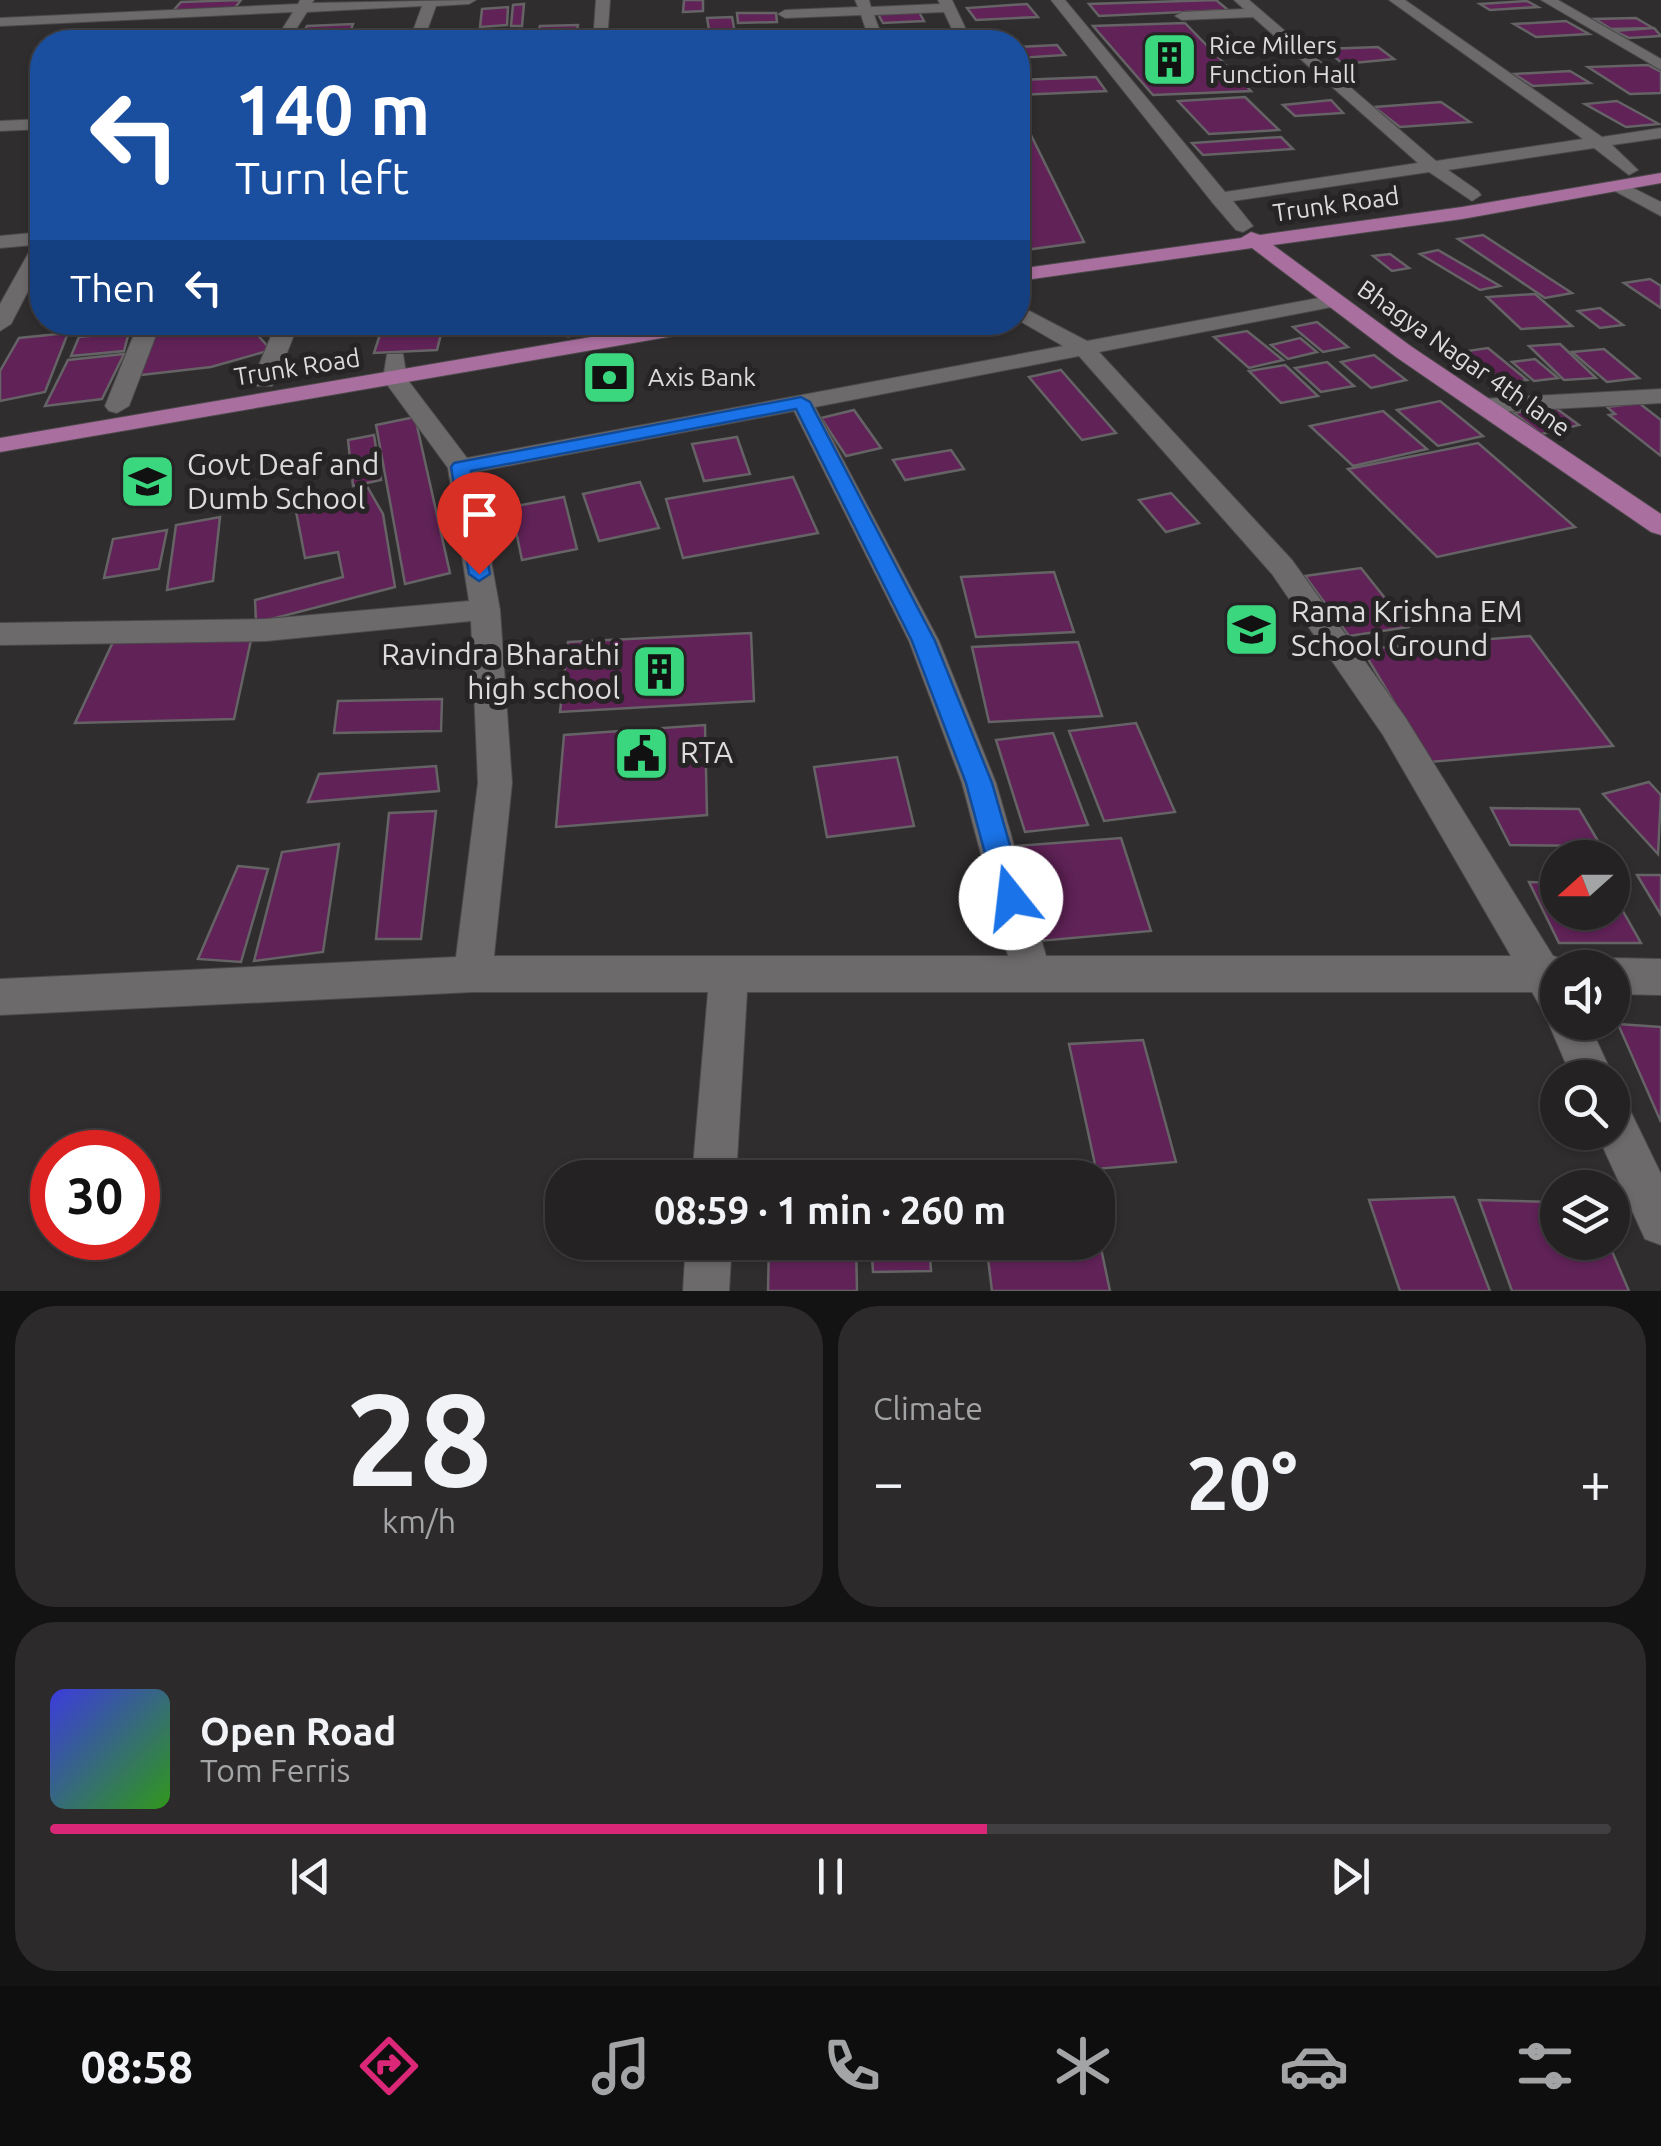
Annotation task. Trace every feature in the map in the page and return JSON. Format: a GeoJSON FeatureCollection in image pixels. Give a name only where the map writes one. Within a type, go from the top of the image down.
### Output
{"type":"FeatureCollection","features":[{"type":"Feature","properties":{"kind":"main road"},"geometry":{"type":"LineString","coordinates":[[1030,256],[1249,235],[1472,195],[1624,178],[1661,164]]}},
{"type":"Feature","properties":{"kind":"main road","name":"Trunk Road"},"geometry":{"type":"LineString","coordinates":[[1030,273],[1624,178],[1661,178]]}},
{"type":"Feature","properties":{"kind":"main road","name":"Bhagya Nagar 4th lane"},"geometry":{"type":"LineString","coordinates":[[1249,235],[1481,406],[1661,526]]}},
{"type":"Feature","properties":{"kind":"main road"},"geometry":{"type":"LineString","coordinates":[[0,424],[264,381],[395,369],[533,335]]}},
{"type":"Feature","properties":{"kind":"main road","name":"Trunk Road"},"geometry":{"type":"LineString","coordinates":[[0,445],[395,369],[630,335]]}},
{"type":"Feature","properties":{"kind":"street"},"geometry":{"type":"LineString","coordinates":[[3,22],[36,0]]}},
{"type":"Feature","properties":{"kind":"street"},"geometry":{"type":"LineString","coordinates":[[162,23],[167,0]]}},
{"type":"Feature","properties":{"kind":"street"},"geometry":{"type":"LineString","coordinates":[[3,22],[162,23],[305,5],[469,0]]}},
{"type":"Feature","properties":{"kind":"street"},"geometry":{"type":"LineString","coordinates":[[601,30],[604,0]]}},
{"type":"Feature","properties":{"kind":"street"},"geometry":{"type":"LineString","coordinates":[[1058,0],[1249,235]]}},
{"type":"Feature","properties":{"kind":"street"},"geometry":{"type":"LineString","coordinates":[[1241,0],[1433,167],[1472,195]]}},
{"type":"Feature","properties":{"kind":"street"},"geometry":{"type":"LineString","coordinates":[[1396,0],[1598,142],[1624,178],[1661,210]]}},
{"type":"Feature","properties":{"kind":"street"},"geometry":{"type":"LineString","coordinates":[[1548,0],[1661,65]]}},
{"type":"Feature","properties":{"kind":"street"},"geometry":{"type":"LineString","coordinates":[[420,30],[430,1]]}},
{"type":"Feature","properties":{"kind":"street"},"geometry":{"type":"LineString","coordinates":[[783,7],[947,4],[959,30]]}},
{"type":"Feature","properties":{"kind":"street"},"geometry":{"type":"LineString","coordinates":[[289,30],[305,5]]}},
{"type":"Feature","properties":{"kind":"street"},"geometry":{"type":"LineString","coordinates":[[864,5],[873,30]]}},
{"type":"Feature","properties":{"kind":"street"},"geometry":{"type":"LineString","coordinates":[[1182,16],[1256,14]]}},
{"type":"Feature","properties":{"kind":"street"},"geometry":{"type":"LineString","coordinates":[[10,40],[31,22]]}},
{"type":"Feature","properties":{"kind":"street"},"geometry":{"type":"LineString","coordinates":[[0,126],[30,125]]}},
{"type":"Feature","properties":{"kind":"street"},"geometry":{"type":"LineString","coordinates":[[1219,198],[1661,133]]}},
{"type":"Feature","properties":{"kind":"street"},"geometry":{"type":"LineString","coordinates":[[0,242],[30,239]]}},
{"type":"Feature","properties":{"kind":"street"},"geometry":{"type":"LineString","coordinates":[[0,324],[30,268]]}},
{"type":"Feature","properties":{"kind":"street"},"geometry":{"type":"LineString","coordinates":[[461,467],[1334,301]]}},
{"type":"Feature","properties":{"kind":"street"},"geometry":{"type":"LineString","coordinates":[[1030,319],[1084,348],[1282,566],[1394,726],[1540,962]]}},
{"type":"Feature","properties":{"kind":"street"},"geometry":{"type":"LineString","coordinates":[[118,406],[145,335]]}},
{"type":"Feature","properties":{"kind":"street"},"geometry":{"type":"LineString","coordinates":[[264,381],[283,335]]}},
{"type":"Feature","properties":{"kind":"street"},"geometry":{"type":"LineString","coordinates":[[395,369],[461,467],[485,610],[494,783],[474,974]]}},
{"type":"Feature","properties":{"kind":"street"},"geometry":{"type":"LineString","coordinates":[[1481,406],[1661,396]]}},
{"type":"Feature","properties":{"kind":"street"},"geometry":{"type":"LineString","coordinates":[[801,402],[924,641],[979,783],[1032,974]]}},
{"type":"Feature","properties":{"kind":"street"},"geometry":{"type":"LineString","coordinates":[[0,634],[266,630],[485,610]]}},
{"type":"Feature","properties":{"kind":"street"},"geometry":{"type":"LineString","coordinates":[[0,997],[474,974],[1032,974],[1540,983]]}},
{"type":"Feature","properties":{"kind":"street"},"geometry":{"type":"LineString","coordinates":[[715,1160],[729,974]]}},
{"type":"Feature","properties":{"kind":"street"},"geometry":{"type":"LineString","coordinates":[[1630,976],[1661,977]]}},
{"type":"Feature","properties":{"kind":"street"},"geometry":{"type":"LineString","coordinates":[[1627,1150],[1661,1223]]}},
{"type":"Feature","properties":{"kind":"street"},"geometry":{"type":"LineString","coordinates":[[706,1291],[708,1260]]}},
{"type":"Feature","properties":{"kind":"building"},"geometry":{"type":"Polygon","coordinates":[[[241,0],[234,9],[173,11],[181,2],[241,0]]]}},
{"type":"Feature","properties":{"kind":"building"},"geometry":{"type":"Polygon","coordinates":[[[684,0],[703,0],[703,11],[683,12],[684,0]]]}},
{"type":"Feature","properties":{"kind":"building"},"geometry":{"type":"Polygon","coordinates":[[[1216,0],[1228,10],[1099,16],[1089,4],[1216,0]]]}},
{"type":"Feature","properties":{"kind":"building"},"geometry":{"type":"Polygon","coordinates":[[[1527,1],[1538,7],[1490,10],[1480,4],[1527,1]]]}},
{"type":"Feature","properties":{"kind":"building"},"geometry":{"type":"Polygon","coordinates":[[[524,4],[522,26],[511,26],[513,5],[524,4]]]}},
{"type":"Feature","properties":{"kind":"building"},"geometry":{"type":"Polygon","coordinates":[[[1027,4],[1038,17],[976,20],[967,8],[1027,4]]]}},
{"type":"Feature","properties":{"kind":"building"},"geometry":{"type":"Polygon","coordinates":[[[508,7],[507,25],[480,27],[482,9],[508,7]]]}},
{"type":"Feature","properties":{"kind":"building"},"geometry":{"type":"Polygon","coordinates":[[[919,12],[924,21],[883,23],[878,14],[919,12]]]}},
{"type":"Feature","properties":{"kind":"building"},"geometry":{"type":"Polygon","coordinates":[[[737,13],[776,13],[777,22],[738,23],[737,13]]]}},
{"type":"Feature","properties":{"kind":"building"},"geometry":{"type":"Polygon","coordinates":[[[732,17],[734,30],[709,30],[707,18],[732,17]]]}},
{"type":"Feature","properties":{"kind":"building"},"geometry":{"type":"Polygon","coordinates":[[[1636,18],[1653,28],[1611,29],[1595,19],[1636,18]]]}},
{"type":"Feature","properties":{"kind":"building"},"geometry":{"type":"Polygon","coordinates":[[[1566,21],[1589,34],[1536,37],[1514,24],[1566,21]]]}},
{"type":"Feature","properties":{"kind":"building","name":"Rice Millers Function Hall"},"geometry":{"type":"Polygon","coordinates":[[[1185,23],[1251,91],[1153,95],[1093,26],[1185,23]]]}},
{"type":"Feature","properties":{"kind":"building"},"geometry":{"type":"Polygon","coordinates":[[[353,24],[351,30],[305,30],[307,26],[353,24]]]}},
{"type":"Feature","properties":{"kind":"building"},"geometry":{"type":"Polygon","coordinates":[[[578,25],[577,30],[539,30],[540,26],[578,25]]]}},
{"type":"Feature","properties":{"kind":"building"},"geometry":{"type":"Polygon","coordinates":[[[1654,28],[1661,36],[1629,38],[1614,31],[1654,28]]]}},
{"type":"Feature","properties":{"kind":"building"},"geometry":{"type":"Polygon","coordinates":[[[1057,45],[1065,55],[1030,57],[1030,46],[1057,45]]]}},
{"type":"Feature","properties":{"kind":"building"},"geometry":{"type":"Polygon","coordinates":[[[1378,47],[1394,59],[1343,64],[1325,49],[1378,47]]]}},
{"type":"Feature","properties":{"kind":"building"},"geometry":{"type":"Polygon","coordinates":[[[1648,65],[1661,72],[1661,93],[1630,94],[1588,67],[1648,65]]]}},
{"type":"Feature","properties":{"kind":"building"},"geometry":{"type":"Polygon","coordinates":[[[1570,71],[1590,83],[1533,86],[1514,74],[1570,71]]]}},
{"type":"Feature","properties":{"kind":"building"},"geometry":{"type":"Polygon","coordinates":[[[1096,77],[1106,91],[1030,94],[1030,80],[1096,77]]]}},
{"type":"Feature","properties":{"kind":"building"},"geometry":{"type":"Polygon","coordinates":[[[1245,97],[1279,130],[1209,134],[1178,101],[1245,97]]]}},
{"type":"Feature","properties":{"kind":"building"},"geometry":{"type":"Polygon","coordinates":[[[1331,100],[1343,113],[1295,116],[1283,105],[1331,100]]]}},
{"type":"Feature","properties":{"kind":"building"},"geometry":{"type":"Polygon","coordinates":[[[1617,101],[1659,124],[1626,127],[1585,104],[1617,101]]]}},
{"type":"Feature","properties":{"kind":"building"},"geometry":{"type":"Polygon","coordinates":[[[1441,102],[1470,122],[1400,127],[1374,107],[1441,102]]]}},
{"type":"Feature","properties":{"kind":"building"},"geometry":{"type":"Polygon","coordinates":[[[1030,133],[1084,242],[1030,249],[1030,133]]]}},
{"type":"Feature","properties":{"kind":"building"},"geometry":{"type":"Polygon","coordinates":[[[1281,137],[1293,149],[1203,155],[1192,143],[1281,137]]]}},
{"type":"Feature","properties":{"kind":"building"},"geometry":{"type":"Polygon","coordinates":[[[1483,235],[1572,293],[1545,298],[1458,239],[1483,235]]]}},
{"type":"Feature","properties":{"kind":"building"},"geometry":{"type":"Polygon","coordinates":[[[1438,250],[1500,286],[1480,290],[1420,254],[1438,250]]]}},
{"type":"Feature","properties":{"kind":"building"},"geometry":{"type":"Polygon","coordinates":[[[1390,254],[1409,268],[1392,271],[1373,256],[1390,254]]]}},
{"type":"Feature","properties":{"kind":"building"},"geometry":{"type":"Polygon","coordinates":[[[1650,279],[1661,286],[1661,308],[1624,283],[1650,279]]]}},
{"type":"Feature","properties":{"kind":"building"},"geometry":{"type":"Polygon","coordinates":[[[1535,294],[1572,326],[1521,329],[1487,297],[1535,294]]]}},
{"type":"Feature","properties":{"kind":"building"},"geometry":{"type":"Polygon","coordinates":[[[1600,308],[1623,325],[1600,328],[1578,311],[1600,308]]]}},
{"type":"Feature","properties":{"kind":"building"},"geometry":{"type":"Polygon","coordinates":[[[1317,322],[1348,347],[1323,352],[1293,327],[1317,322]]]}},
{"type":"Feature","properties":{"kind":"building"},"geometry":{"type":"Polygon","coordinates":[[[1247,331],[1283,360],[1249,368],[1214,337],[1247,331]]]}},
{"type":"Feature","properties":{"kind":"building"},"geometry":{"type":"Polygon","coordinates":[[[67,335],[45,392],[0,401],[0,371],[19,338],[67,335]]]}},
{"type":"Feature","properties":{"kind":"building"},"geometry":{"type":"Polygon","coordinates":[[[128,335],[124,351],[71,356],[79,337],[128,335]]]}},
{"type":"Feature","properties":{"kind":"building"},"geometry":{"type":"Polygon","coordinates":[[[258,335],[271,350],[211,367],[132,376],[146,336],[258,335]]]}},
{"type":"Feature","properties":{"kind":"building"},"geometry":{"type":"Polygon","coordinates":[[[380,335],[441,335],[437,350],[374,353],[380,335]]]}},
{"type":"Feature","properties":{"kind":"building"},"geometry":{"type":"Polygon","coordinates":[[[1300,338],[1317,352],[1288,359],[1271,345],[1300,338]]]}},
{"type":"Feature","properties":{"kind":"building"},"geometry":{"type":"Polygon","coordinates":[[[1560,344],[1596,378],[1564,380],[1529,346],[1560,344]]]}},
{"type":"Feature","properties":{"kind":"building"},"geometry":{"type":"Polygon","coordinates":[[[1488,348],[1527,380],[1500,384],[1473,360],[1449,363],[1440,355],[1488,348]]]}},
{"type":"Feature","properties":{"kind":"building"},"geometry":{"type":"Polygon","coordinates":[[[1604,349],[1639,378],[1607,382],[1572,352],[1604,349]]]}},
{"type":"Feature","properties":{"kind":"building"},"geometry":{"type":"Polygon","coordinates":[[[124,354],[102,399],[45,406],[68,360],[124,354]]]}},
{"type":"Feature","properties":{"kind":"building"},"geometry":{"type":"Polygon","coordinates":[[[1374,355],[1406,380],[1371,388],[1341,362],[1374,355]]]}},
{"type":"Feature","properties":{"kind":"building"},"geometry":{"type":"Polygon","coordinates":[[[1535,359],[1558,378],[1534,381],[1512,362],[1535,359]]]}},
{"type":"Feature","properties":{"kind":"building"},"geometry":{"type":"Polygon","coordinates":[[[1327,362],[1354,386],[1321,392],[1295,368],[1327,362]]]}},
{"type":"Feature","properties":{"kind":"building"},"geometry":{"type":"Polygon","coordinates":[[[1285,365],[1318,396],[1281,403],[1249,371],[1285,365]]]}},
{"type":"Feature","properties":{"kind":"building"},"geometry":{"type":"Polygon","coordinates":[[[1061,370],[1116,433],[1082,440],[1029,377],[1061,370]]]}},
{"type":"Feature","properties":{"kind":"building"},"geometry":{"type":"Polygon","coordinates":[[[1440,401],[1483,436],[1438,446],[1397,410],[1440,401]]]}},
{"type":"Feature","properties":{"kind":"building"},"geometry":{"type":"Polygon","coordinates":[[[1639,403],[1661,420],[1661,456],[1609,415],[1615,414],[1607,407],[1639,403]]]}},
{"type":"Feature","properties":{"kind":"building"},"geometry":{"type":"Polygon","coordinates":[[[1553,406],[1579,425],[1563,429],[1536,409],[1553,406]]]}},
{"type":"Feature","properties":{"kind":"building"},"geometry":{"type":"Polygon","coordinates":[[[854,410],[881,448],[846,456],[821,418],[854,410]]]}},
{"type":"Feature","properties":{"kind":"building"},"geometry":{"type":"Polygon","coordinates":[[[1531,410],[1558,431],[1541,434],[1514,413],[1531,410]]]}},
{"type":"Feature","properties":{"kind":"building"},"geometry":{"type":"Polygon","coordinates":[[[1383,411],[1427,449],[1353,466],[1310,426],[1383,411]]]}},
{"type":"Feature","properties":{"kind":"building"},"geometry":{"type":"Polygon","coordinates":[[[415,417],[450,573],[405,584],[376,425],[415,417]]]}},
{"type":"Feature","properties":{"kind":"building"},"geometry":{"type":"Polygon","coordinates":[[[374,435],[381,480],[353,486],[348,440],[374,435]]]}},
{"type":"Feature","properties":{"kind":"building"},"geometry":{"type":"Polygon","coordinates":[[[737,437],[750,474],[704,481],[692,444],[737,437]]]}},
{"type":"Feature","properties":{"kind":"building"},"geometry":{"type":"Polygon","coordinates":[[[1478,443],[1575,527],[1437,557],[1348,469],[1478,443]]]}},
{"type":"Feature","properties":{"kind":"building"},"geometry":{"type":"Polygon","coordinates":[[[951,450],[964,469],[905,480],[893,460],[951,450]]]}},
{"type":"Feature","properties":{"kind":"building"},"geometry":{"type":"Polygon","coordinates":[[[793,477],[818,533],[683,558],[666,499],[793,477]]]}},
{"type":"Feature","properties":{"kind":"building"},"geometry":{"type":"Polygon","coordinates":[[[640,482],[659,528],[599,541],[583,494],[640,482]]]}},
{"type":"Feature","properties":{"kind":"building"},"geometry":{"type":"Polygon","coordinates":[[[368,488],[383,514],[395,587],[256,623],[255,600],[343,577],[338,552],[305,558],[295,506],[368,488]]]}},
{"type":"Feature","properties":{"kind":"building"},"geometry":{"type":"Polygon","coordinates":[[[1171,493],[1199,523],[1166,532],[1139,500],[1171,493]]]}},
{"type":"Feature","properties":{"kind":"building"},"geometry":{"type":"Polygon","coordinates":[[[564,497],[577,549],[522,560],[511,507],[564,497]]]}},
{"type":"Feature","properties":{"kind":"building"},"geometry":{"type":"Polygon","coordinates":[[[220,517],[213,581],[167,590],[176,525],[220,517]]]}},
{"type":"Feature","properties":{"kind":"building"},"geometry":{"type":"Polygon","coordinates":[[[167,530],[159,569],[104,578],[113,539],[167,530]]]}},
{"type":"Feature","properties":{"kind":"building"},"geometry":{"type":"Polygon","coordinates":[[[1361,568],[1408,627],[1349,636],[1305,576],[1361,568]]]}},
{"type":"Feature","properties":{"kind":"building"},"geometry":{"type":"Polygon","coordinates":[[[1054,572],[1074,632],[976,637],[961,577],[1054,572]]]}},
{"type":"Feature","properties":{"kind":"building","name":"Ravindra Bharathi high school"},"geometry":{"type":"Polygon","coordinates":[[[751,633],[754,701],[560,712],[568,642],[751,633]]]}},
{"type":"Feature","properties":{"kind":"building"},"geometry":{"type":"Polygon","coordinates":[[[1530,636],[1613,746],[1430,762],[1362,649],[1530,636]]]}},
{"type":"Feature","properties":{"kind":"building"},"geometry":{"type":"Polygon","coordinates":[[[251,640],[234,719],[75,723],[113,642],[251,640]]]}},
{"type":"Feature","properties":{"kind":"building"},"geometry":{"type":"Polygon","coordinates":[[[1078,642],[1102,716],[989,722],[972,647],[1078,642]]]}},
{"type":"Feature","properties":{"kind":"building"},"geometry":{"type":"Polygon","coordinates":[[[442,699],[441,731],[334,733],[338,701],[442,699]]]}},
{"type":"Feature","properties":{"kind":"building"},"geometry":{"type":"Polygon","coordinates":[[[1136,723],[1175,812],[1104,821],[1069,731],[1136,723]]]}},
{"type":"Feature","properties":{"kind":"building"},"geometry":{"type":"Polygon","coordinates":[[[705,725],[707,815],[556,827],[564,735],[705,725]]]}},
{"type":"Feature","properties":{"kind":"building"},"geometry":{"type":"Polygon","coordinates":[[[1053,733],[1088,825],[1025,832],[996,740],[1053,733]]]}},
{"type":"Feature","properties":{"kind":"building"},"geometry":{"type":"Polygon","coordinates":[[[897,757],[914,826],[827,837],[814,767],[897,757]]]}},
{"type":"Feature","properties":{"kind":"building"},"geometry":{"type":"Polygon","coordinates":[[[436,766],[439,791],[308,802],[319,774],[436,766]]]}},
{"type":"Feature","properties":{"kind":"building"},"geometry":{"type":"Polygon","coordinates":[[[1649,782],[1661,795],[1658,854],[1603,794],[1649,782]]]}},
{"type":"Feature","properties":{"kind":"building"},"geometry":{"type":"Polygon","coordinates":[[[1491,808],[1579,809],[1597,840],[1540,840],[1540,845],[1510,845],[1491,808]]]}},
{"type":"Feature","properties":{"kind":"building"},"geometry":{"type":"Polygon","coordinates":[[[436,811],[421,939],[376,939],[389,813],[436,811]]]}},
{"type":"Feature","properties":{"kind":"building"},"geometry":{"type":"Polygon","coordinates":[[[1121,838],[1151,931],[1039,941],[1015,846],[1121,838]]]}},
{"type":"Feature","properties":{"kind":"building"},"geometry":{"type":"Polygon","coordinates":[[[339,844],[323,952],[254,961],[282,852],[339,844]]]}},
{"type":"Feature","properties":{"kind":"building"},"geometry":{"type":"Polygon","coordinates":[[[238,866],[268,869],[241,962],[198,959],[238,866]]]}},
{"type":"Feature","properties":{"kind":"building"},"geometry":{"type":"Polygon","coordinates":[[[1637,875],[1661,875],[1661,915],[1637,875]]]}},
{"type":"Feature","properties":{"kind":"building"},"geometry":{"type":"Polygon","coordinates":[[[1529,882],[1540,882],[1540,904],[1529,882]]]}},
{"type":"Feature","properties":{"kind":"building"},"geometry":{"type":"Polygon","coordinates":[[[1630,924],[1641,943],[1559,943],[1553,930],[1630,930],[1630,924]]]}},
{"type":"Feature","properties":{"kind":"building"},"geometry":{"type":"Polygon","coordinates":[[[1630,1025],[1661,1027],[1661,1122],[1625,1040],[1630,1040],[1630,1025]]]}},
{"type":"Feature","properties":{"kind":"building"},"geometry":{"type":"Polygon","coordinates":[[[1143,1040],[1176,1162],[1115,1167],[1115,1160],[1094,1160],[1069,1044],[1143,1040]]]}},
{"type":"Feature","properties":{"kind":"building"},"geometry":{"type":"Polygon","coordinates":[[[1454,1197],[1490,1291],[1400,1291],[1369,1200],[1454,1197]]]}},
{"type":"Feature","properties":{"kind":"building"},"geometry":{"type":"Polygon","coordinates":[[[1479,1200],[1540,1202],[1540,1260],[1616,1260],[1629,1291],[1512,1291],[1479,1200]]]}},
{"type":"Feature","properties":{"kind":"building"},"geometry":{"type":"Polygon","coordinates":[[[769,1260],[856,1260],[857,1291],[768,1291],[769,1260]]]}},
{"type":"Feature","properties":{"kind":"building"},"geometry":{"type":"Polygon","coordinates":[[[872,1260],[930,1260],[931,1271],[873,1272],[872,1260]]]}},
{"type":"Feature","properties":{"kind":"building"},"geometry":{"type":"Polygon","coordinates":[[[988,1260],[1103,1260],[1110,1291],[992,1291],[988,1260]]]}},
{"type":"Feature","properties":{"kind":"place","name":"Rice Millers Function Hall"},"geometry":{"type":"Point","coordinates":[1170,59]}},
{"type":"Feature","properties":{"kind":"place","name":"Axis Bank"},"geometry":{"type":"Point","coordinates":[609,377]}},
{"type":"Feature","properties":{"kind":"place","name":"Govt Deaf and Dumb School"},"geometry":{"type":"Point","coordinates":[148,482]}},
{"type":"Feature","properties":{"kind":"place","name":"Rama Krishna EM School Ground"},"geometry":{"type":"Point","coordinates":[1252,629]}},
{"type":"Feature","properties":{"kind":"place","name":"Ravindra Bharathi high school"},"geometry":{"type":"Point","coordinates":[659,672]}},
{"type":"Feature","properties":{"kind":"place","name":"RTA"},"geometry":{"type":"Point","coordinates":[641,753]}},
{"type":"Feature","properties":{"kind":"route"},"geometry":{"type":"LineString","coordinates":[[479,574],[461,467],[801,402],[924,641],[979,783],[1011,898]]}}]}
